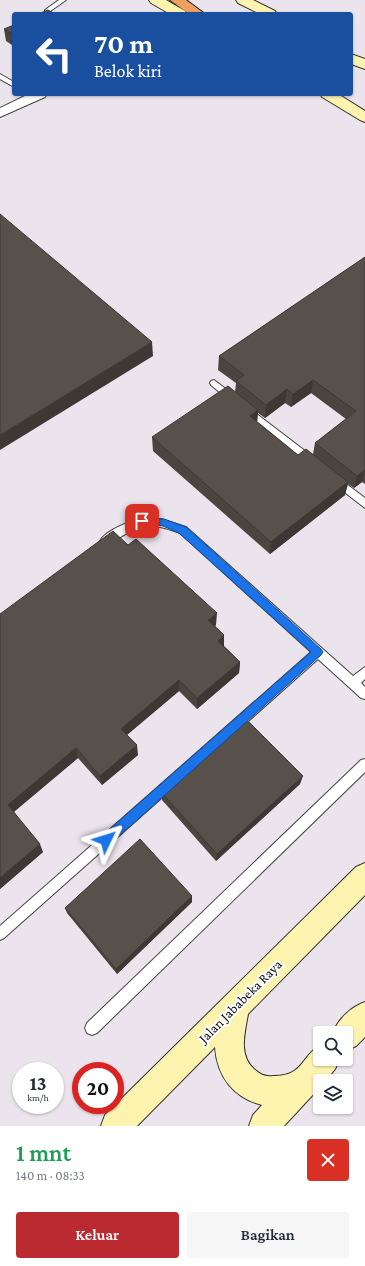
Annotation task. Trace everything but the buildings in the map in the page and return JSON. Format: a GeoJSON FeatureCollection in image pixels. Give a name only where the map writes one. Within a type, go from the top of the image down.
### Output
{"type":"FeatureCollection","features":[{"type":"Feature","properties":{"kind":"highway"},"geometry":{"type":"LineString","coordinates":[[177,0],[195,12]]}},
{"type":"Feature","properties":{"kind":"main road"},"geometry":{"type":"LineString","coordinates":[[156,0],[177,12]]}},
{"type":"Feature","properties":{"kind":"main road"},"geometry":{"type":"LineString","coordinates":[[243,0],[266,12]]}},
{"type":"Feature","properties":{"kind":"main road"},"geometry":{"type":"LineString","coordinates":[[353,59],[365,65]]}},
{"type":"Feature","properties":{"kind":"main road"},"geometry":{"type":"LineString","coordinates":[[330,96],[365,117]]}},
{"type":"Feature","properties":{"kind":"main road","name":"Jalan Jababeka Raya"},"geometry":{"type":"LineString","coordinates":[[116,1126],[365,876]]}},
{"type":"Feature","properties":{"kind":"main road"},"geometry":{"type":"LineString","coordinates":[[235,1006],[229,1041],[230,1060],[239,1078],[254,1089],[272,1091],[300,1085]]}},
{"type":"Feature","properties":{"kind":"main road"},"geometry":{"type":"LineString","coordinates":[[353,1029],[365,1016]]}},
{"type":"Feature","properties":{"kind":"main road"},"geometry":{"type":"LineString","coordinates":[[267,1125],[300,1085],[318,1066]]}},
{"type":"Feature","properties":{"kind":"street"},"geometry":{"type":"LineString","coordinates":[[0,113],[32,96]]}},
{"type":"Feature","properties":{"kind":"lane"},"geometry":{"type":"LineString","coordinates":[[47,11],[63,0]]}},
{"type":"Feature","properties":{"kind":"lane"},"geometry":{"type":"LineString","coordinates":[[0,76],[12,84]]}},
{"type":"Feature","properties":{"kind":"lane"},"geometry":{"type":"LineString","coordinates":[[214,383],[317,465]]}},
{"type":"Feature","properties":{"kind":"lane"},"geometry":{"type":"LineString","coordinates":[[329,475],[365,504]]}},
{"type":"Feature","properties":{"kind":"lane"},"geometry":{"type":"LineString","coordinates":[[98,546],[116,533],[142,521],[164,522],[183,530],[365,694]]}},
{"type":"Feature","properties":{"kind":"lane"},"geometry":{"type":"LineString","coordinates":[[0,934],[318,652]]}},
{"type":"Feature","properties":{"kind":"lane"},"geometry":{"type":"LineString","coordinates":[[353,683],[365,672]]}},
{"type":"Feature","properties":{"kind":"lane"},"geometry":{"type":"LineString","coordinates":[[92,1028],[365,764]]}},
{"type":"Feature","properties":{"kind":"shaded area"},"geometry":{"type":"Polygon","coordinates":[[[0,0],[365,0],[365,1126],[0,1126],[0,0]]]}},
{"type":"Feature","properties":{"kind":"route"},"geometry":{"type":"LineString","coordinates":[[106,840],[318,652],[183,530],[164,522],[142,521]]}}]}
